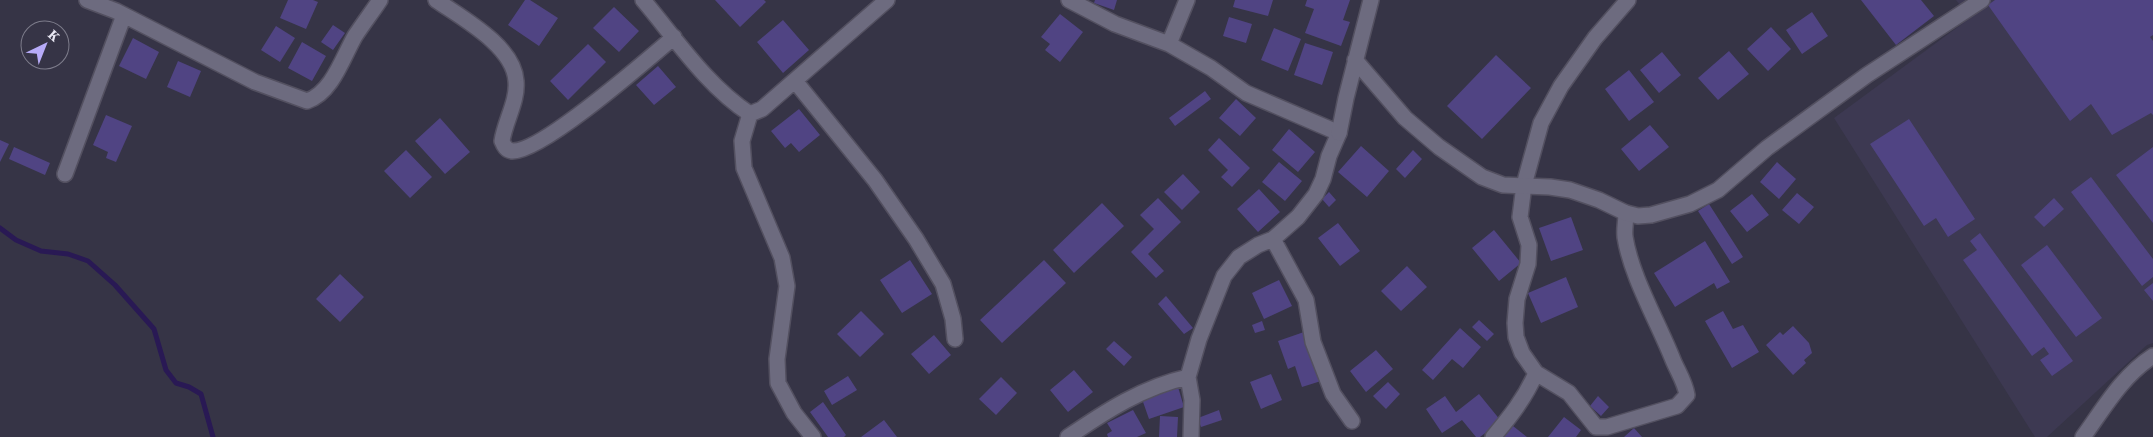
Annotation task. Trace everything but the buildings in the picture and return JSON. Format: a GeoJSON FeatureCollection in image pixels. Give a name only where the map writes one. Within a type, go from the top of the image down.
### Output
{"type":"FeatureCollection","features":[{"type":"Feature","properties":{"kind":"street"},"geometry":{"type":"LineString","coordinates":[[87,0],[124,15],[255,82],[307,101],[316,98],[329,84],[356,34],[380,0]]}},
{"type":"Feature","properties":{"kind":"street"},"geometry":{"type":"LineString","coordinates":[[436,0],[479,30],[500,49],[513,65],[516,81],[514,100],[502,141],[510,151],[518,150],[544,139],[578,116],[674,37]]}},
{"type":"Feature","properties":{"kind":"street"},"geometry":{"type":"LineString","coordinates":[[643,0],[706,75],[734,103],[750,114]]}},
{"type":"Feature","properties":{"kind":"street"},"geometry":{"type":"LineString","coordinates":[[750,114],[762,109],[796,81],[887,0]]}},
{"type":"Feature","properties":{"kind":"street"},"geometry":{"type":"LineString","coordinates":[[1068,0],[1084,4],[1116,24],[1169,44],[1211,68],[1246,94],[1339,134]]}},
{"type":"Feature","properties":{"kind":"street"},"geometry":{"type":"LineString","coordinates":[[1169,44],[1187,0]]}},
{"type":"Feature","properties":{"kind":"street"},"geometry":{"type":"LineString","coordinates":[[1191,437],[1192,400],[1188,377],[1199,339],[1224,276],[1239,257],[1258,245],[1273,239],[1298,217],[1316,194],[1324,179],[1329,156],[1339,134],[1355,60],[1371,0]]}},
{"type":"Feature","properties":{"kind":"street"},"geometry":{"type":"LineString","coordinates":[[1626,214],[1625,236],[1630,256],[1677,370],[1685,383],[1687,396],[1676,406],[1669,409],[1607,427],[1597,432],[1569,393],[1536,373],[1522,353],[1516,337],[1517,299],[1528,264],[1529,245],[1520,217],[1524,185],[1541,123],[1561,86],[1595,38],[1628,0]]}},
{"type":"Feature","properties":{"kind":"street"},"geometry":{"type":"LineString","coordinates":[[1355,60],[1405,118],[1439,147],[1482,178],[1502,185],[1524,185],[1570,190],[1599,200],[1626,214],[1638,216],[1651,215],[1690,204],[1718,190],[1767,148],[1867,75],[1982,0]]}},
{"type":"Feature","properties":{"kind":"street"},"geometry":{"type":"LineString","coordinates":[[65,174],[124,15]]}},
{"type":"Feature","properties":{"kind":"street"},"geometry":{"type":"LineString","coordinates":[[796,81],[875,180],[916,239],[943,284],[953,319],[955,339]]}},
{"type":"Feature","properties":{"kind":"street"},"geometry":{"type":"LineString","coordinates":[[750,114],[742,141],[744,168],[782,258],[787,286],[777,359],[778,383],[794,413],[813,437]]}},
{"type":"Feature","properties":{"kind":"street"},"geometry":{"type":"LineString","coordinates":[[1273,239],[1306,300],[1313,342],[1330,386],[1352,421]]}},
{"type":"Feature","properties":{"kind":"street"},"geometry":{"type":"LineString","coordinates":[[2083,437],[2121,384],[2134,369],[2153,356]]}},
{"type":"Feature","properties":{"kind":"street"},"geometry":{"type":"LineString","coordinates":[[1492,437],[1526,395],[1536,373]]}},
{"type":"Feature","properties":{"kind":"street"},"geometry":{"type":"LineString","coordinates":[[1068,437],[1130,398],[1160,384],[1188,377]]}},
{"type":"Feature","properties":{"kind":"shaded area"},"geometry":{"type":"Polygon","coordinates":[[[1956,0],[2153,0],[2153,343],[2147,345],[2047,437],[2035,437],[1834,118],[1970,18],[1956,0]]]}},
{"type":"Feature","properties":{"kind":"waterway"},"geometry":{"type":"LineString","coordinates":[[0,228],[16,240],[41,251],[68,254],[88,261],[115,285],[154,329],[166,370],[176,383],[189,387],[201,394],[213,437]]}}]}
